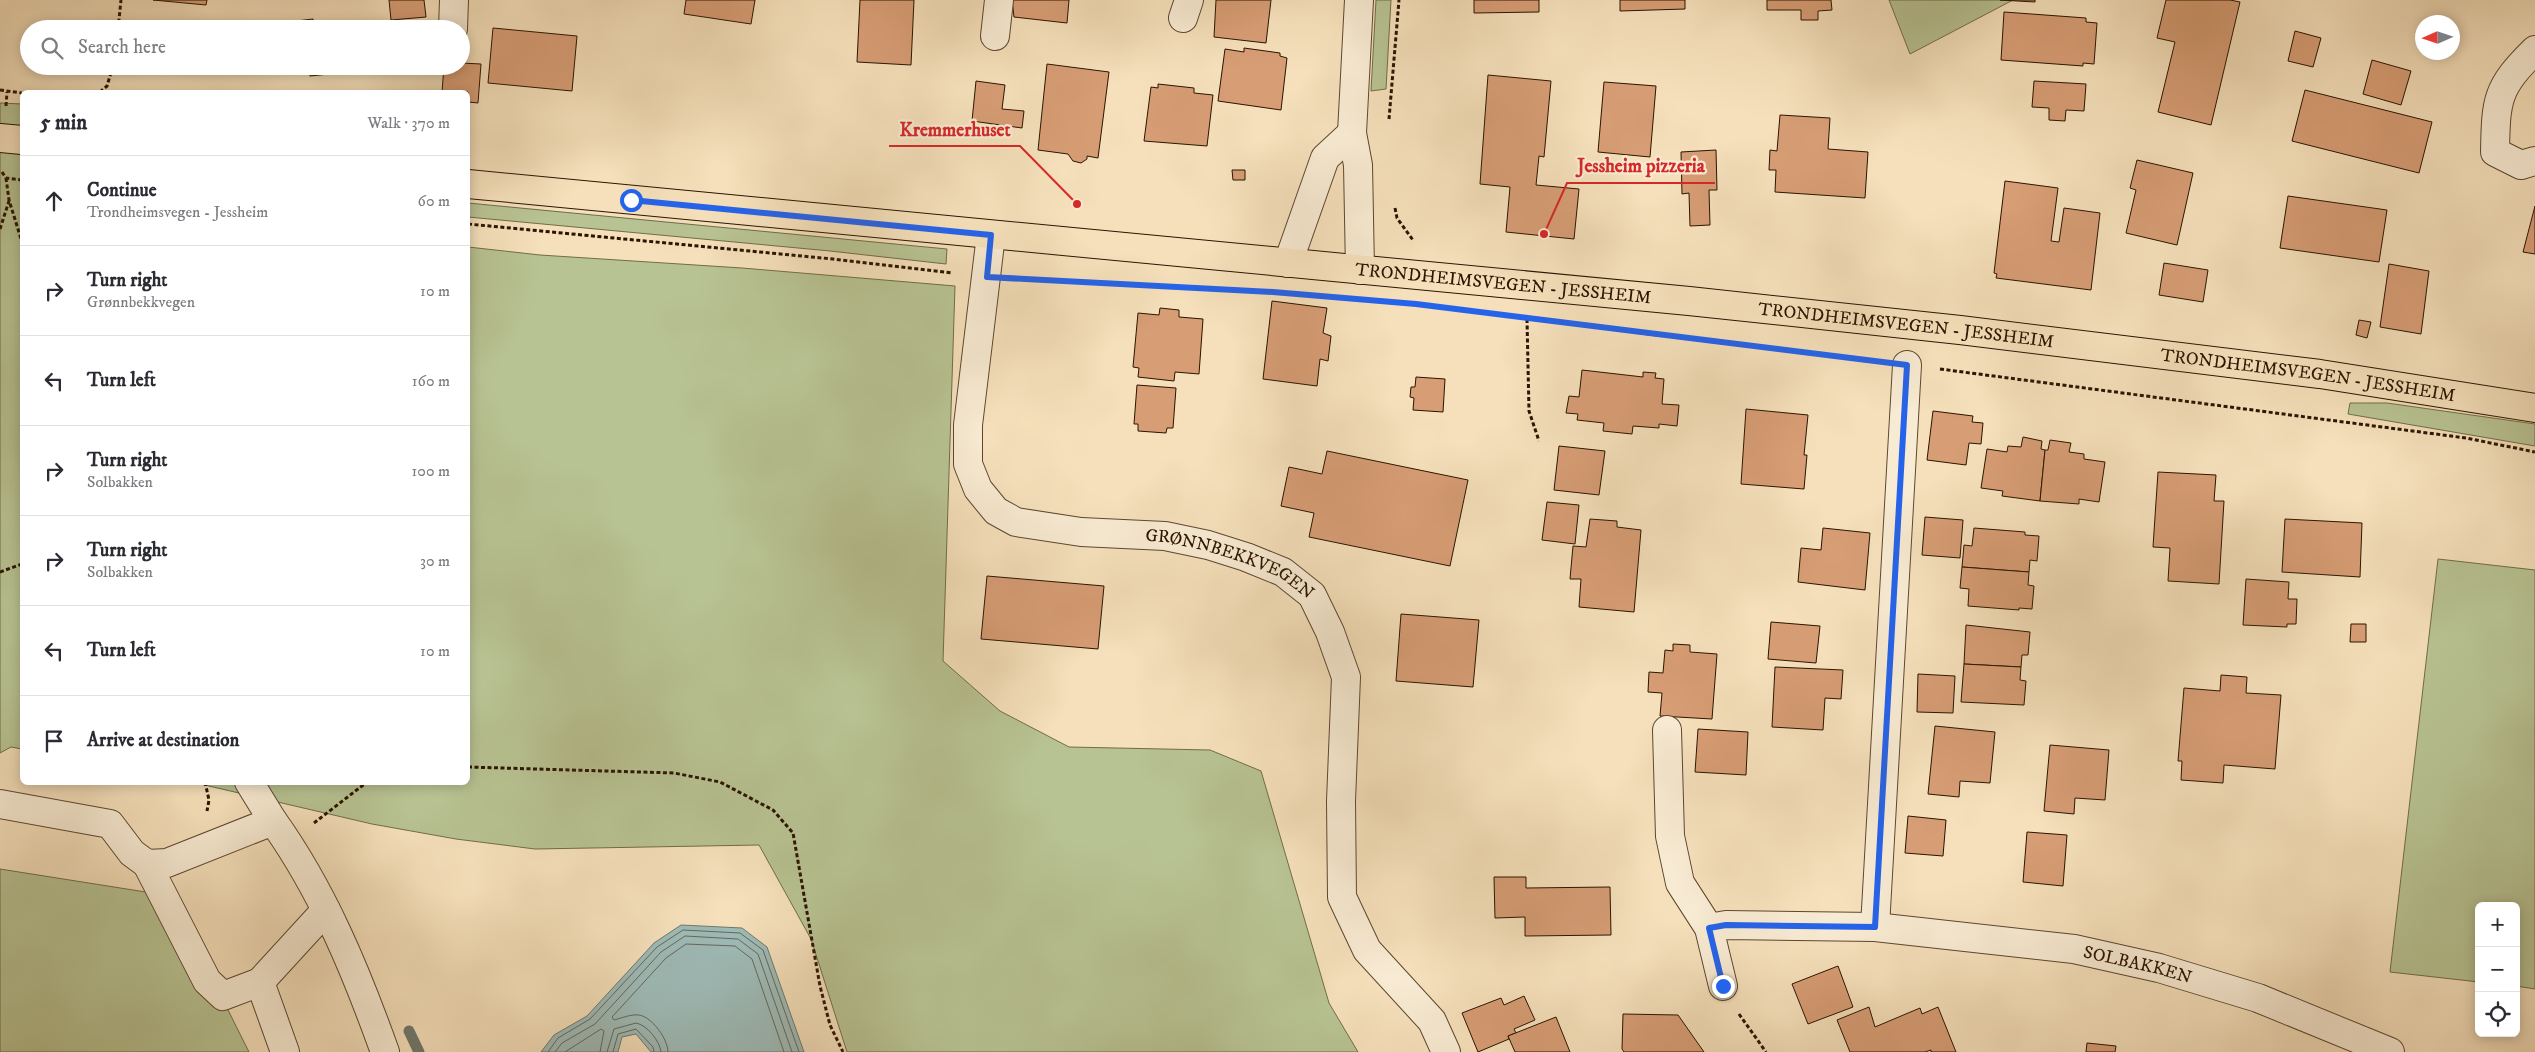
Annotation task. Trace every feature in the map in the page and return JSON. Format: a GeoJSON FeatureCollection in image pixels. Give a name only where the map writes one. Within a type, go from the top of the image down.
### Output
{"type":"FeatureCollection","features":[{"type":"Feature","properties":{"kind":"main road"},"geometry":{"type":"LineString","coordinates":[[0,138],[20,140]]}},
{"type":"Feature","properties":{"kind":"main road","name":"TRONDHEIMSVEGEN - JESSHEIM"},"geometry":{"type":"LineString","coordinates":[[470,184],[1689,301],[2099,346],[2320,374],[2535,408]]}},
{"type":"Feature","properties":{"kind":"street"},"geometry":{"type":"LineString","coordinates":[[453,20],[454,0]]}},
{"type":"Feature","properties":{"kind":"street"},"geometry":{"type":"LineString","coordinates":[[995,36],[998,0]]}},
{"type":"Feature","properties":{"kind":"street"},"geometry":{"type":"LineString","coordinates":[[1359,0],[1352,133],[1358,165],[1360,270]]}},
{"type":"Feature","properties":{"kind":"street"},"geometry":{"type":"LineString","coordinates":[[2535,50],[2516,69],[2499,95],[2496,120],[2496,152],[2521,165],[2535,161]]}},
{"type":"Feature","properties":{"kind":"street"},"geometry":{"type":"LineString","coordinates":[[1288,263],[1325,158],[1352,133]]}},
{"type":"Feature","properties":{"kind":"street","name":"GRØNNBEKKVEGEN"},"geometry":{"type":"LineString","coordinates":[[991,235],[968,425],[968,464],[978,489],[996,511],[1016,522],[1053,529],[1165,536],[1208,544],[1246,556],[1283,572],[1312,595],[1330,632],[1346,677],[1341,801],[1342,897],[1367,950],[1432,1021],[1446,1052]]}},
{"type":"Feature","properties":{"kind":"street"},"geometry":{"type":"LineString","coordinates":[[1875,927],[1907,365]]}},
{"type":"Feature","properties":{"kind":"street"},"geometry":{"type":"LineString","coordinates":[[1667,730],[1670,836],[1680,883],[1709,928],[1723,986]]}},
{"type":"Feature","properties":{"kind":"street"},"geometry":{"type":"LineString","coordinates":[[251,785],[326,910],[357,975],[385,1052]]}},
{"type":"Feature","properties":{"kind":"street"},"geometry":{"type":"LineString","coordinates":[[0,804],[110,824],[132,853],[147,864],[207,981],[223,996],[260,982],[326,910]]}},
{"type":"Feature","properties":{"kind":"street"},"geometry":{"type":"LineString","coordinates":[[147,864],[167,863],[280,832]]}},
{"type":"Feature","properties":{"kind":"street","name":"SOLBAKKEN"},"geometry":{"type":"LineString","coordinates":[[1709,928],[1726,925],[1875,927],[2074,949],[2159,968],[2258,998],[2390,1052]]}},
{"type":"Feature","properties":{"kind":"street"},"geometry":{"type":"LineString","coordinates":[[260,982],[285,1052]]}},
{"type":"Feature","properties":{"kind":"path"},"geometry":{"type":"LineString","coordinates":[[119,20],[121,0]]}},
{"type":"Feature","properties":{"kind":"path"},"geometry":{"type":"LineString","coordinates":[[1388,125],[1399,0]]}},
{"type":"Feature","properties":{"kind":"path"},"geometry":{"type":"LineString","coordinates":[[102,90],[107,86],[110,75]]}},
{"type":"Feature","properties":{"kind":"path"},"geometry":{"type":"LineString","coordinates":[[0,90],[20,93]]}},
{"type":"Feature","properties":{"kind":"path"},"geometry":{"type":"LineString","coordinates":[[6,178],[9,200],[20,236]]}},
{"type":"Feature","properties":{"kind":"path"},"geometry":{"type":"LineString","coordinates":[[0,229],[9,200]]}},
{"type":"Feature","properties":{"kind":"path"},"geometry":{"type":"LineString","coordinates":[[1394,202],[1397,218],[1410,233],[1417,248]]}},
{"type":"Feature","properties":{"kind":"path"},"geometry":{"type":"LineString","coordinates":[[470,224],[823,258],[987,277],[1155,286]]}},
{"type":"Feature","properties":{"kind":"path"},"geometry":{"type":"LineString","coordinates":[[1517,318],[1536,320]]}},
{"type":"Feature","properties":{"kind":"path"},"geometry":{"type":"LineString","coordinates":[[1526,319],[1529,410],[1538,441]]}},
{"type":"Feature","properties":{"kind":"path"},"geometry":{"type":"LineString","coordinates":[[1634,332],[1907,365],[2466,438],[2535,452]]}},
{"type":"Feature","properties":{"kind":"path"},"geometry":{"type":"LineString","coordinates":[[0,572],[20,565]]}},
{"type":"Feature","properties":{"kind":"path"},"geometry":{"type":"LineString","coordinates":[[470,767],[674,773],[720,782],[773,810],[793,833],[820,986],[830,1025],[842,1052]]}},
{"type":"Feature","properties":{"kind":"path"},"geometry":{"type":"LineString","coordinates":[[280,832],[363,785]]}},
{"type":"Feature","properties":{"kind":"path"},"geometry":{"type":"LineString","coordinates":[[1723,986],[1750,1032],[1766,1052]]}},
{"type":"Feature","properties":{"kind":"green space"},"geometry":{"type":"Polygon","coordinates":[[[1376,0],[1391,0],[1386,89],[1371,91],[1376,0]]]}},
{"type":"Feature","properties":{"kind":"green space"},"geometry":{"type":"Polygon","coordinates":[[[1889,0],[2013,0],[1910,54],[1889,0]]]}},
{"type":"Feature","properties":{"kind":"green space"},"geometry":{"type":"Polygon","coordinates":[[[0,103],[20,104],[20,749],[11,747],[0,753],[0,103]]]}},
{"type":"Feature","properties":{"kind":"green space"},"geometry":{"type":"Polygon","coordinates":[[[470,203],[947,249],[946,264],[830,251],[470,217],[470,203]]]}},
{"type":"Feature","properties":{"kind":"green space"},"geometry":{"type":"Polygon","coordinates":[[[470,247],[540,255],[742,268],[955,286],[943,661],[1000,711],[1069,747],[1210,750],[1261,771],[1329,1003],[1358,1052],[847,1052],[811,939],[759,845],[535,849],[456,839],[372,824],[205,785],[470,785],[470,247]]]}},
{"type":"Feature","properties":{"kind":"green space"},"geometry":{"type":"Polygon","coordinates":[[[2350,403],[2387,403],[2535,424],[2535,446],[2348,414],[2350,403]]]}},
{"type":"Feature","properties":{"kind":"green space"},"geometry":{"type":"Polygon","coordinates":[[[2438,559],[2535,570],[2535,989],[2520,987],[2520,902],[2475,902],[2475,982],[2390,972],[2438,559]]]}},
{"type":"Feature","properties":{"kind":"green space"},"geometry":{"type":"Polygon","coordinates":[[[0,869],[171,896],[249,1052],[0,1052],[0,869]]]}},
{"type":"Feature","properties":{"kind":"water"},"geometry":{"type":"Polygon","coordinates":[[[681,925],[742,928],[767,947],[804,1052],[651,1052],[636,1034],[622,1037],[618,1052],[541,1052],[554,1035],[587,1016],[654,943],[681,925]]]}},
{"type":"Feature","properties":{"kind":"building"},"geometry":{"type":"Polygon","coordinates":[[[153,0],[207,0],[206,5],[153,0]]]}},
{"type":"Feature","properties":{"kind":"building"},"geometry":{"type":"Polygon","coordinates":[[[389,0],[424,0],[426,17],[391,20],[389,0]]]}},
{"type":"Feature","properties":{"kind":"building"},"geometry":{"type":"Polygon","coordinates":[[[686,0],[755,0],[751,24],[684,14],[686,0]]]}},
{"type":"Feature","properties":{"kind":"building"},"geometry":{"type":"Polygon","coordinates":[[[860,0],[914,0],[911,65],[857,62],[860,0]]]}},
{"type":"Feature","properties":{"kind":"building"},"geometry":{"type":"Polygon","coordinates":[[[1012,0],[1069,0],[1067,23],[1014,17],[1012,0]]]}},
{"type":"Feature","properties":{"kind":"building"},"geometry":{"type":"Polygon","coordinates":[[[1216,0],[1271,0],[1266,43],[1214,37],[1216,0]]]}},
{"type":"Feature","properties":{"kind":"building"},"geometry":{"type":"Polygon","coordinates":[[[1474,0],[1539,0],[1539,12],[1474,13],[1474,0]]]}},
{"type":"Feature","properties":{"kind":"building"},"geometry":{"type":"Polygon","coordinates":[[[1620,0],[1685,0],[1685,9],[1620,11],[1620,0]]]}},
{"type":"Feature","properties":{"kind":"building"},"geometry":{"type":"Polygon","coordinates":[[[1767,0],[1831,0],[1832,10],[1818,11],[1818,20],[1801,20],[1801,10],[1767,10],[1767,0]]]}},
{"type":"Feature","properties":{"kind":"building"},"geometry":{"type":"Polygon","coordinates":[[[2000,0],[2035,0],[2035,2],[2000,0]]]}},
{"type":"Feature","properties":{"kind":"building"},"geometry":{"type":"Polygon","coordinates":[[[2166,0],[2230,0],[2240,2],[2211,125],[2158,112],[2175,42],[2157,38],[2166,0]]]}},
{"type":"Feature","properties":{"kind":"building"},"geometry":{"type":"Polygon","coordinates":[[[2004,12],[2086,18],[2086,22],[2097,23],[2094,64],[2083,63],[2083,66],[2001,60],[2004,12]]]}},
{"type":"Feature","properties":{"kind":"building"},"geometry":{"type":"Polygon","coordinates":[[[493,28],[577,36],[572,91],[488,83],[493,28]]]}},
{"type":"Feature","properties":{"kind":"building"},"geometry":{"type":"Polygon","coordinates":[[[2295,31],[2321,38],[2313,67],[2288,61],[2295,31]]]}},
{"type":"Feature","properties":{"kind":"building"},"geometry":{"type":"Polygon","coordinates":[[[1244,48],[1280,53],[1280,56],[1287,58],[1281,110],[1218,101],[1225,49],[1244,52],[1244,48]]]}},
{"type":"Feature","properties":{"kind":"building"},"geometry":{"type":"Polygon","coordinates":[[[2372,60],[2411,71],[2401,105],[2363,94],[2372,60]]]}},
{"type":"Feature","properties":{"kind":"building"},"geometry":{"type":"Polygon","coordinates":[[[470,63],[481,64],[478,103],[470,102],[470,90],[442,90],[443,75],[470,75],[470,63]]]}},
{"type":"Feature","properties":{"kind":"building"},"geometry":{"type":"Polygon","coordinates":[[[1047,64],[1109,72],[1098,158],[1087,156],[1087,159],[1081,163],[1073,161],[1068,154],[1038,150],[1047,64]]]}},
{"type":"Feature","properties":{"kind":"building"},"geometry":{"type":"Polygon","coordinates":[[[1488,75],[1551,81],[1544,157],[1539,156],[1536,185],[1579,189],[1574,239],[1506,232],[1510,187],[1480,184],[1488,75]]]}},
{"type":"Feature","properties":{"kind":"building"},"geometry":{"type":"Polygon","coordinates":[[[976,81],[1005,85],[1002,109],[1024,111],[1022,128],[972,121],[976,81]]]}},
{"type":"Feature","properties":{"kind":"building"},"geometry":{"type":"Polygon","coordinates":[[[2034,81],[2086,84],[2084,111],[2066,110],[2065,121],[2049,120],[2049,108],[2032,107],[2034,81]]]}},
{"type":"Feature","properties":{"kind":"building"},"geometry":{"type":"Polygon","coordinates":[[[1604,82],[1656,86],[1650,157],[1598,152],[1604,82]]]}},
{"type":"Feature","properties":{"kind":"building"},"geometry":{"type":"Polygon","coordinates":[[[1158,84],[1194,88],[1194,93],[1213,95],[1207,146],[1144,141],[1151,87],[1158,88],[1158,84]]]}},
{"type":"Feature","properties":{"kind":"building"},"geometry":{"type":"Polygon","coordinates":[[[2305,90],[2432,122],[2419,173],[2292,141],[2305,90]]]}},
{"type":"Feature","properties":{"kind":"building"},"geometry":{"type":"Polygon","coordinates":[[[1780,115],[1830,118],[1828,149],[1868,152],[1865,198],[1775,192],[1776,170],[1769,170],[1770,150],[1777,151],[1780,115]]]}},
{"type":"Feature","properties":{"kind":"building"},"geometry":{"type":"Polygon","coordinates":[[[1716,150],[1717,190],[1709,190],[1710,225],[1690,226],[1689,193],[1682,194],[1681,152],[1716,150]]]}},
{"type":"Feature","properties":{"kind":"building"},"geometry":{"type":"Polygon","coordinates":[[[2137,160],[2193,173],[2177,245],[2126,233],[2136,190],[2130,188],[2137,160]]]}},
{"type":"Feature","properties":{"kind":"building"},"geometry":{"type":"Polygon","coordinates":[[[1232,170],[1245,170],[1245,180],[1233,180],[1232,170]]]}},
{"type":"Feature","properties":{"kind":"building"},"geometry":{"type":"Polygon","coordinates":[[[2005,181],[2058,188],[2051,241],[2059,242],[2064,208],[2100,213],[2091,290],[1996,278],[1997,274],[1994,273],[2005,181]]]}},
{"type":"Feature","properties":{"kind":"building"},"geometry":{"type":"Polygon","coordinates":[[[2288,196],[2387,210],[2379,262],[2280,248],[2288,196]]]}},
{"type":"Feature","properties":{"kind":"building"},"geometry":{"type":"Polygon","coordinates":[[[2535,206],[2535,254],[2523,252],[2535,206]]]}},
{"type":"Feature","properties":{"kind":"building"},"geometry":{"type":"Polygon","coordinates":[[[2164,263],[2208,270],[2203,302],[2159,295],[2164,263]]]}},
{"type":"Feature","properties":{"kind":"building"},"geometry":{"type":"Polygon","coordinates":[[[2389,264],[2429,271],[2421,334],[2380,327],[2389,264]]]}},
{"type":"Feature","properties":{"kind":"building"},"geometry":{"type":"Polygon","coordinates":[[[1272,301],[1327,308],[1323,333],[1331,336],[1328,361],[1320,359],[1317,386],[1263,379],[1272,301]]]}},
{"type":"Feature","properties":{"kind":"building"},"geometry":{"type":"Polygon","coordinates":[[[1160,308],[1179,310],[1179,317],[1203,319],[1199,374],[1175,372],[1174,381],[1138,377],[1139,368],[1133,367],[1138,313],[1159,315],[1160,308]]]}},
{"type":"Feature","properties":{"kind":"building"},"geometry":{"type":"Polygon","coordinates":[[[2359,320],[2371,322],[2367,338],[2356,335],[2359,320]]]}},
{"type":"Feature","properties":{"kind":"building"},"geometry":{"type":"Polygon","coordinates":[[[1582,370],[1643,377],[1643,372],[1656,373],[1655,378],[1664,379],[1662,404],[1679,405],[1677,426],[1659,424],[1659,428],[1633,426],[1632,434],[1603,431],[1604,423],[1577,420],[1578,414],[1566,413],[1569,396],[1579,397],[1582,370]]]}},
{"type":"Feature","properties":{"kind":"building"},"geometry":{"type":"Polygon","coordinates":[[[1416,377],[1445,379],[1443,412],[1413,410],[1414,398],[1410,397],[1411,387],[1415,387],[1416,377]]]}},
{"type":"Feature","properties":{"kind":"building"},"geometry":{"type":"Polygon","coordinates":[[[1137,385],[1176,388],[1173,428],[1167,428],[1166,433],[1138,431],[1138,424],[1134,424],[1137,385]]]}},
{"type":"Feature","properties":{"kind":"building"},"geometry":{"type":"Polygon","coordinates":[[[1746,409],[1808,415],[1804,455],[1807,455],[1804,489],[1741,484],[1746,409]]]}},
{"type":"Feature","properties":{"kind":"building"},"geometry":{"type":"Polygon","coordinates":[[[1933,411],[1973,416],[1972,422],[1983,423],[1981,444],[1969,443],[1966,465],[1927,460],[1933,411]]]}},
{"type":"Feature","properties":{"kind":"building"},"geometry":{"type":"Polygon","coordinates":[[[2023,437],[2042,441],[2041,449],[2045,450],[2040,501],[2002,496],[2003,491],[1981,488],[1987,449],[2007,452],[2008,446],[2021,447],[2023,437]]]}},
{"type":"Feature","properties":{"kind":"building"},"geometry":{"type":"Polygon","coordinates":[[[2050,440],[2071,443],[2069,452],[2084,454],[2084,459],[2105,462],[2099,502],[2079,499],[2079,504],[2040,501],[2045,450],[2048,450],[2050,440]]]}},
{"type":"Feature","properties":{"kind":"building"},"geometry":{"type":"Polygon","coordinates":[[[1559,446],[1605,451],[1599,495],[1554,490],[1559,446]]]}},
{"type":"Feature","properties":{"kind":"building"},"geometry":{"type":"Polygon","coordinates":[[[1327,451],[1468,480],[1450,566],[1309,537],[1314,513],[1281,506],[1289,467],[1322,474],[1327,451]]]}},
{"type":"Feature","properties":{"kind":"building"},"geometry":{"type":"Polygon","coordinates":[[[2158,472],[2216,475],[2214,501],[2224,501],[2219,584],[2168,581],[2170,548],[2153,547],[2158,472]]]}},
{"type":"Feature","properties":{"kind":"building"},"geometry":{"type":"Polygon","coordinates":[[[1547,502],[1579,505],[1575,544],[1542,540],[1547,502]]]}},
{"type":"Feature","properties":{"kind":"building"},"geometry":{"type":"Polygon","coordinates":[[[1925,517],[1963,520],[1960,558],[1922,555],[1925,517]]]}},
{"type":"Feature","properties":{"kind":"building"},"geometry":{"type":"Polygon","coordinates":[[[1590,519],[1617,521],[1617,527],[1641,530],[1634,612],[1579,607],[1581,579],[1570,579],[1573,546],[1586,547],[1590,519]]]}},
{"type":"Feature","properties":{"kind":"building"},"geometry":{"type":"Polygon","coordinates":[[[2285,519],[2362,523],[2360,577],[2282,572],[2285,519]]]}},
{"type":"Feature","properties":{"kind":"building"},"geometry":{"type":"Polygon","coordinates":[[[1823,528],[1870,533],[1865,590],[1798,582],[1801,548],[1821,550],[1823,528]]]}},
{"type":"Feature","properties":{"kind":"building"},"geometry":{"type":"Polygon","coordinates":[[[1974,528],[2025,532],[2025,535],[2039,536],[2037,561],[2030,560],[2029,572],[1962,567],[1964,545],[1972,546],[1974,528]]]}},
{"type":"Feature","properties":{"kind":"building"},"geometry":{"type":"Polygon","coordinates":[[[1962,567],[2029,572],[2028,585],[2034,586],[2032,609],[2019,608],[2019,610],[1968,606],[1969,589],[1960,588],[1962,567]]]}},
{"type":"Feature","properties":{"kind":"building"},"geometry":{"type":"Polygon","coordinates":[[[987,576],[1104,586],[1098,649],[981,639],[987,576]]]}},
{"type":"Feature","properties":{"kind":"building"},"geometry":{"type":"Polygon","coordinates":[[[2246,579],[2289,582],[2288,599],[2297,599],[2296,624],[2287,624],[2287,627],[2243,625],[2246,579]]]}},
{"type":"Feature","properties":{"kind":"building"},"geometry":{"type":"Polygon","coordinates":[[[1401,614],[1479,620],[1473,687],[1396,681],[1401,614]]]}},
{"type":"Feature","properties":{"kind":"building"},"geometry":{"type":"Polygon","coordinates":[[[1771,622],[1820,626],[1816,663],[1768,659],[1771,622]]]}},
{"type":"Feature","properties":{"kind":"building"},"geometry":{"type":"Polygon","coordinates":[[[2351,624],[2366,624],[2366,642],[2350,642],[2351,624]]]}},
{"type":"Feature","properties":{"kind":"building"},"geometry":{"type":"Polygon","coordinates":[[[1966,625],[2030,632],[2028,655],[2022,655],[2021,667],[1964,664],[1966,625]]]}},
{"type":"Feature","properties":{"kind":"building"},"geometry":{"type":"Polygon","coordinates":[[[1673,644],[1690,645],[1690,652],[1717,654],[1712,719],[1660,716],[1662,693],[1648,692],[1649,672],[1663,673],[1665,650],[1673,651],[1673,644]]]}},
{"type":"Feature","properties":{"kind":"building"},"geometry":{"type":"Polygon","coordinates":[[[1964,664],[2021,667],[2020,680],[2026,681],[2024,705],[1961,702],[1964,664]]]}},
{"type":"Feature","properties":{"kind":"building"},"geometry":{"type":"Polygon","coordinates":[[[1775,667],[1843,670],[1841,699],[1825,698],[1823,730],[1772,727],[1775,667]]]}},
{"type":"Feature","properties":{"kind":"building"},"geometry":{"type":"Polygon","coordinates":[[[1918,674],[1955,676],[1953,713],[1917,712],[1918,674]]]}},
{"type":"Feature","properties":{"kind":"building"},"geometry":{"type":"Polygon","coordinates":[[[2221,675],[2247,677],[2246,693],[2281,695],[2275,769],[2224,765],[2223,783],[2181,780],[2182,761],[2178,761],[2184,688],[2220,691],[2221,675]]]}},
{"type":"Feature","properties":{"kind":"building"},"geometry":{"type":"Polygon","coordinates":[[[1935,726],[1995,732],[1990,783],[1960,781],[1959,797],[1928,794],[1935,726]]]}},
{"type":"Feature","properties":{"kind":"building"},"geometry":{"type":"Polygon","coordinates":[[[1698,729],[1748,732],[1746,775],[1695,772],[1698,729]]]}},
{"type":"Feature","properties":{"kind":"building"},"geometry":{"type":"Polygon","coordinates":[[[2050,745],[2109,750],[2105,800],[2075,798],[2074,814],[2044,811],[2050,745]]]}},
{"type":"Feature","properties":{"kind":"building"},"geometry":{"type":"Polygon","coordinates":[[[1908,816],[1946,820],[1943,856],[1905,853],[1908,816]]]}},
{"type":"Feature","properties":{"kind":"building"},"geometry":{"type":"Polygon","coordinates":[[[2027,832],[2067,835],[2063,886],[2023,882],[2027,832]]]}},
{"type":"Feature","properties":{"kind":"building"},"geometry":{"type":"Polygon","coordinates":[[[1494,877],[1526,877],[1526,888],[1610,887],[1611,935],[1525,936],[1525,917],[1495,918],[1494,877]]]}},
{"type":"Feature","properties":{"kind":"building"},"geometry":{"type":"Polygon","coordinates":[[[1838,966],[1853,1007],[1808,1024],[1792,984],[1838,966]]]}},
{"type":"Feature","properties":{"kind":"building"},"geometry":{"type":"Polygon","coordinates":[[[1524,996],[1535,1020],[1514,1029],[1516,1033],[1508,1036],[1509,1039],[1478,1052],[1462,1013],[1501,998],[1504,1005],[1524,996]]]}},
{"type":"Feature","properties":{"kind":"building"},"geometry":{"type":"Polygon","coordinates":[[[1869,1007],[1875,1027],[1920,1008],[1922,1014],[1938,1007],[1956,1052],[1931,1052],[1931,1050],[1925,1052],[1850,1052],[1837,1020],[1869,1007]]]}},
{"type":"Feature","properties":{"kind":"building"},"geometry":{"type":"Polygon","coordinates":[[[1623,1014],[1678,1015],[1704,1052],[1624,1052],[1622,1049],[1623,1014]]]}},
{"type":"Feature","properties":{"kind":"building"},"geometry":{"type":"Polygon","coordinates":[[[1556,1017],[1570,1052],[1515,1052],[1508,1036],[1556,1017]]]}},
{"type":"Feature","properties":{"kind":"building"},"geometry":{"type":"Polygon","coordinates":[[[2087,1043],[2116,1046],[2115,1052],[2086,1052],[2087,1043]]]}},
{"type":"Feature","properties":{"kind":"waterway"},"geometry":{"type":"LineString","coordinates":[[409,1031],[419,1052]]}},
{"type":"Feature","properties":{"kind":"place","name":"Kremmerhuset"},"geometry":{"type":"Point","coordinates":[1077,204]}},
{"type":"Feature","properties":{"kind":"place","name":"Jessheim pizzeria"},"geometry":{"type":"Point","coordinates":[1544,234]}},
{"type":"Feature","properties":{"kind":"route"},"geometry":{"type":"LineString","coordinates":[[631,200],[991,235],[987,277],[1273,292],[1416,304],[1907,365],[1875,927],[1726,925],[1709,928],[1723,986]]}}]}
